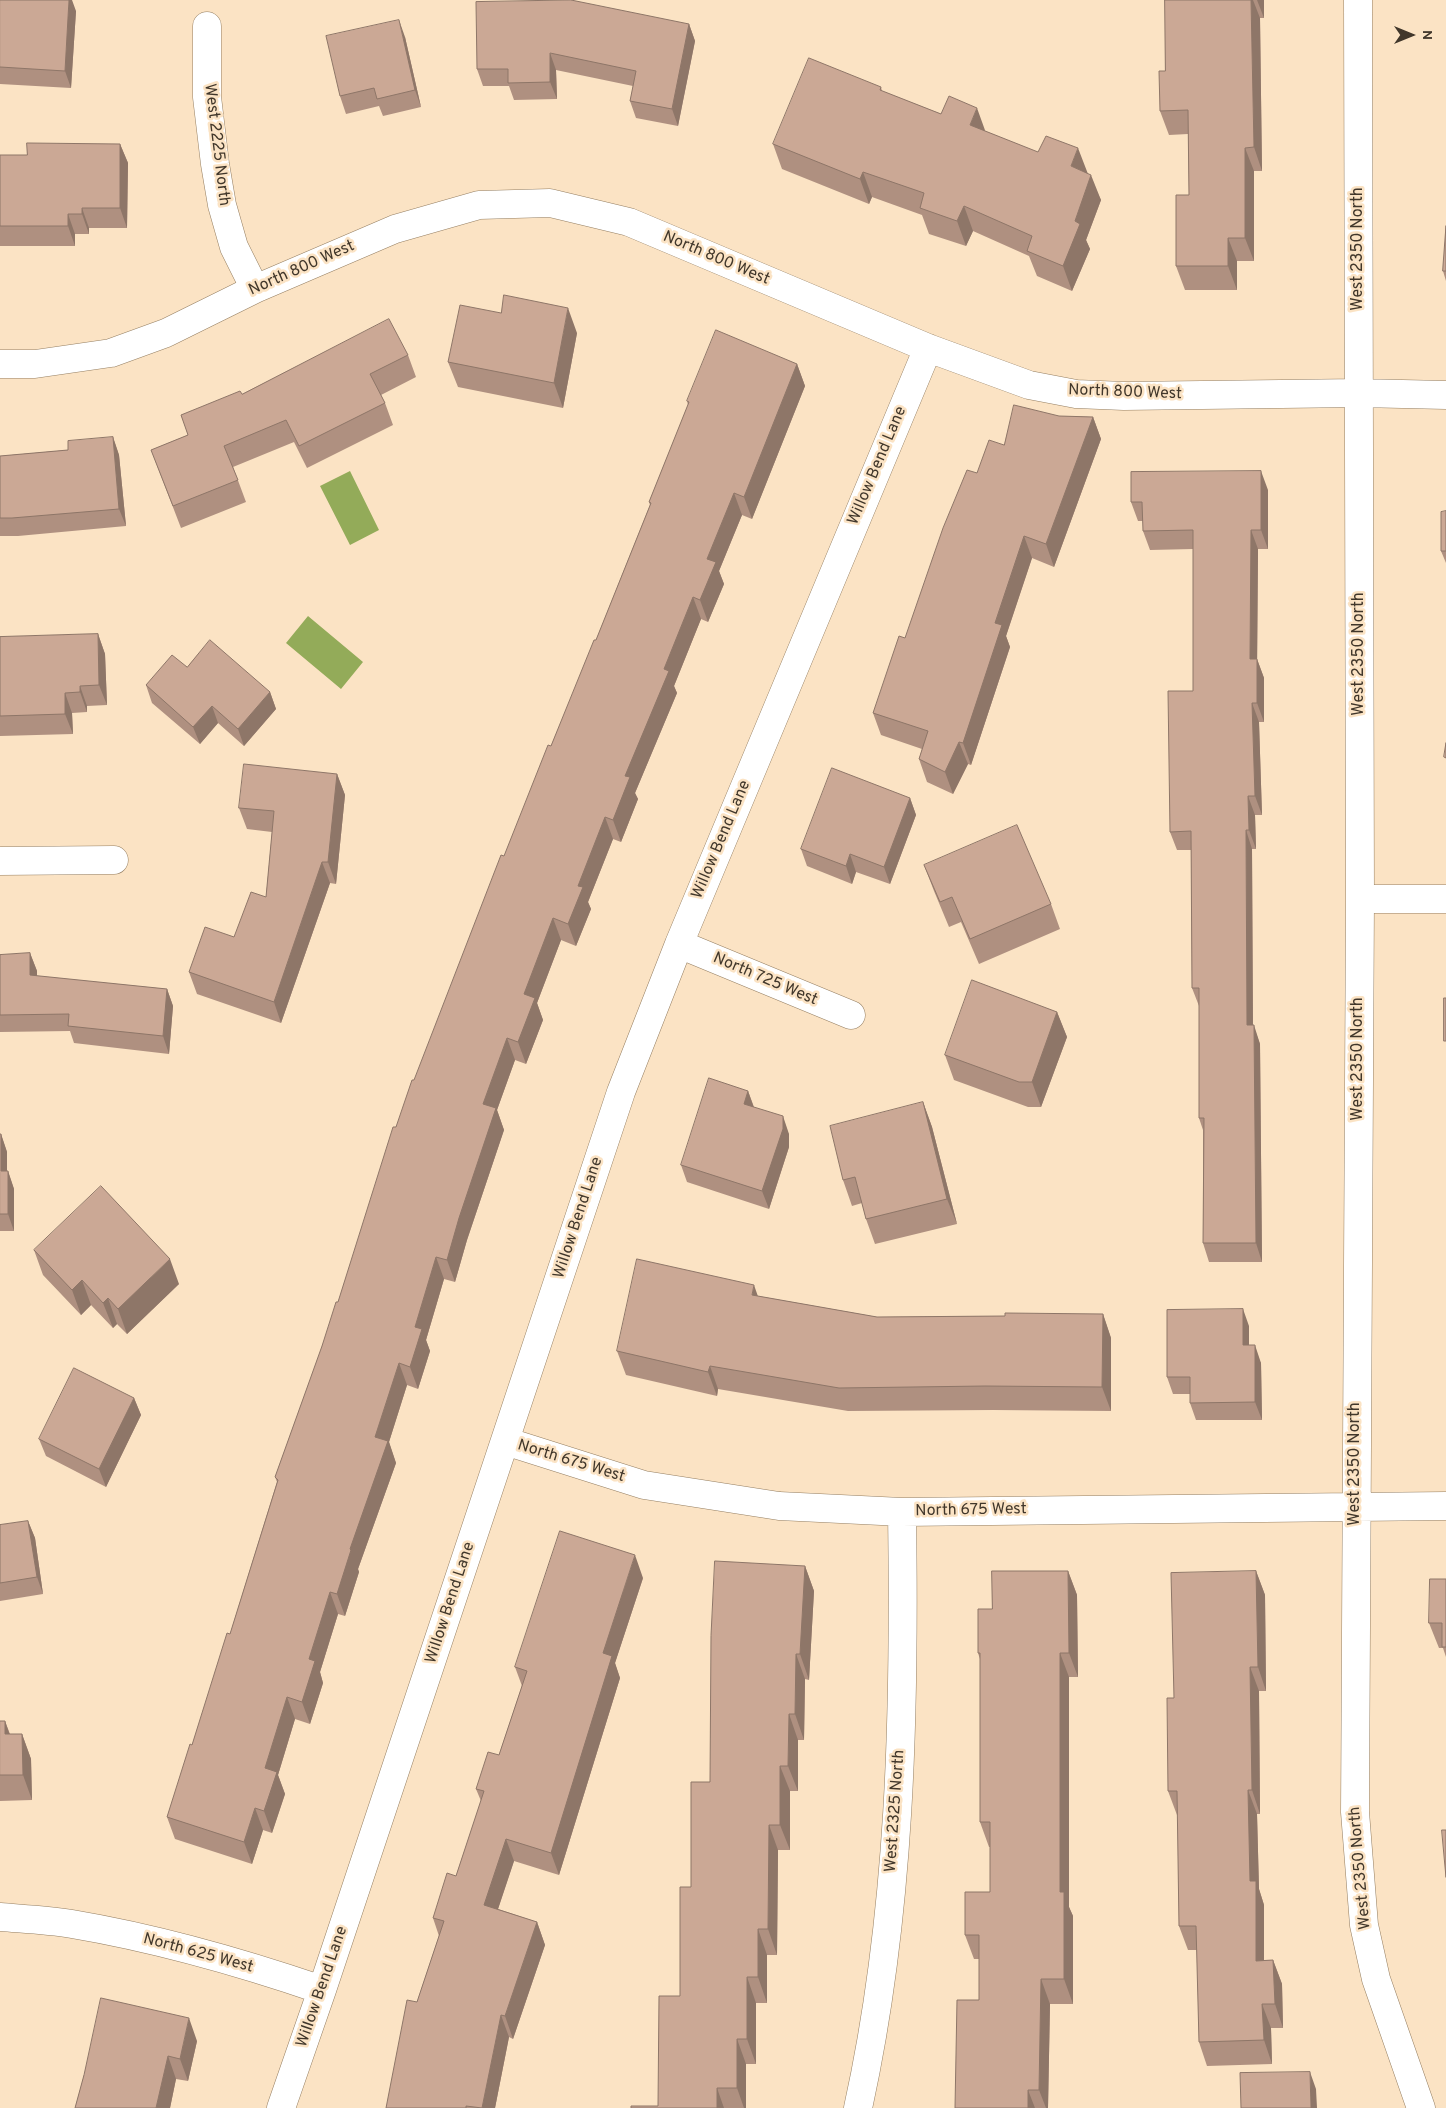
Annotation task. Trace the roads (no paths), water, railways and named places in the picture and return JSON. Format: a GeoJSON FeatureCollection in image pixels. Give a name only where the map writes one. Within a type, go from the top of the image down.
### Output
{"type":"FeatureCollection","features":[{"type":"Feature","properties":{"kind":"street","name":"West 2350 North"},"geometry":{"type":"LineString","coordinates":[[1358,0],[1360,899],[1355,1812],[1364,1925],[1376,1979],[1421,2108]]}},
{"type":"Feature","properties":{"kind":"street","name":"West 2225 North"},"geometry":{"type":"LineString","coordinates":[[207,26],[208,97],[215,164],[222,205],[234,248],[255,289]]}},
{"type":"Feature","properties":{"kind":"street","name":"North 800 West"},"geometry":{"type":"LineString","coordinates":[[0,364],[35,364],[111,353],[166,333],[255,289],[395,229],[479,205],[550,203],[628,222],[928,348],[1029,385],[1076,394],[1124,396],[1359,393],[1446,395]]}},
{"type":"Feature","properties":{"kind":"street","name":"Willow Bend Lane"},"geometry":{"type":"LineString","coordinates":[[281,2108],[621,1092],[679,944],[928,348]]}},
{"type":"Feature","properties":{"kind":"street"},"geometry":{"type":"LineString","coordinates":[[0,861],[114,860]]}},
{"type":"Feature","properties":{"kind":"street"},"geometry":{"type":"LineString","coordinates":[[1360,899],[1446,899]]}},
{"type":"Feature","properties":{"kind":"street","name":"North 725 West"},"geometry":{"type":"LineString","coordinates":[[679,944],[851,1015]]}},
{"type":"Feature","properties":{"kind":"street","name":"North 675 West"},"geometry":{"type":"LineString","coordinates":[[505,1441],[644,1484],[779,1506],[902,1512],[1446,1506]]}},
{"type":"Feature","properties":{"kind":"street","name":"West 2325 North"},"geometry":{"type":"LineString","coordinates":[[858,2108],[867,2066],[886,1938],[901,1756],[902,1512]]}},
{"type":"Feature","properties":{"kind":"street","name":"North 625 West"},"geometry":{"type":"LineString","coordinates":[[0,1917],[71,1924],[147,1940],[276,1974],[322,1990]]}}]}
